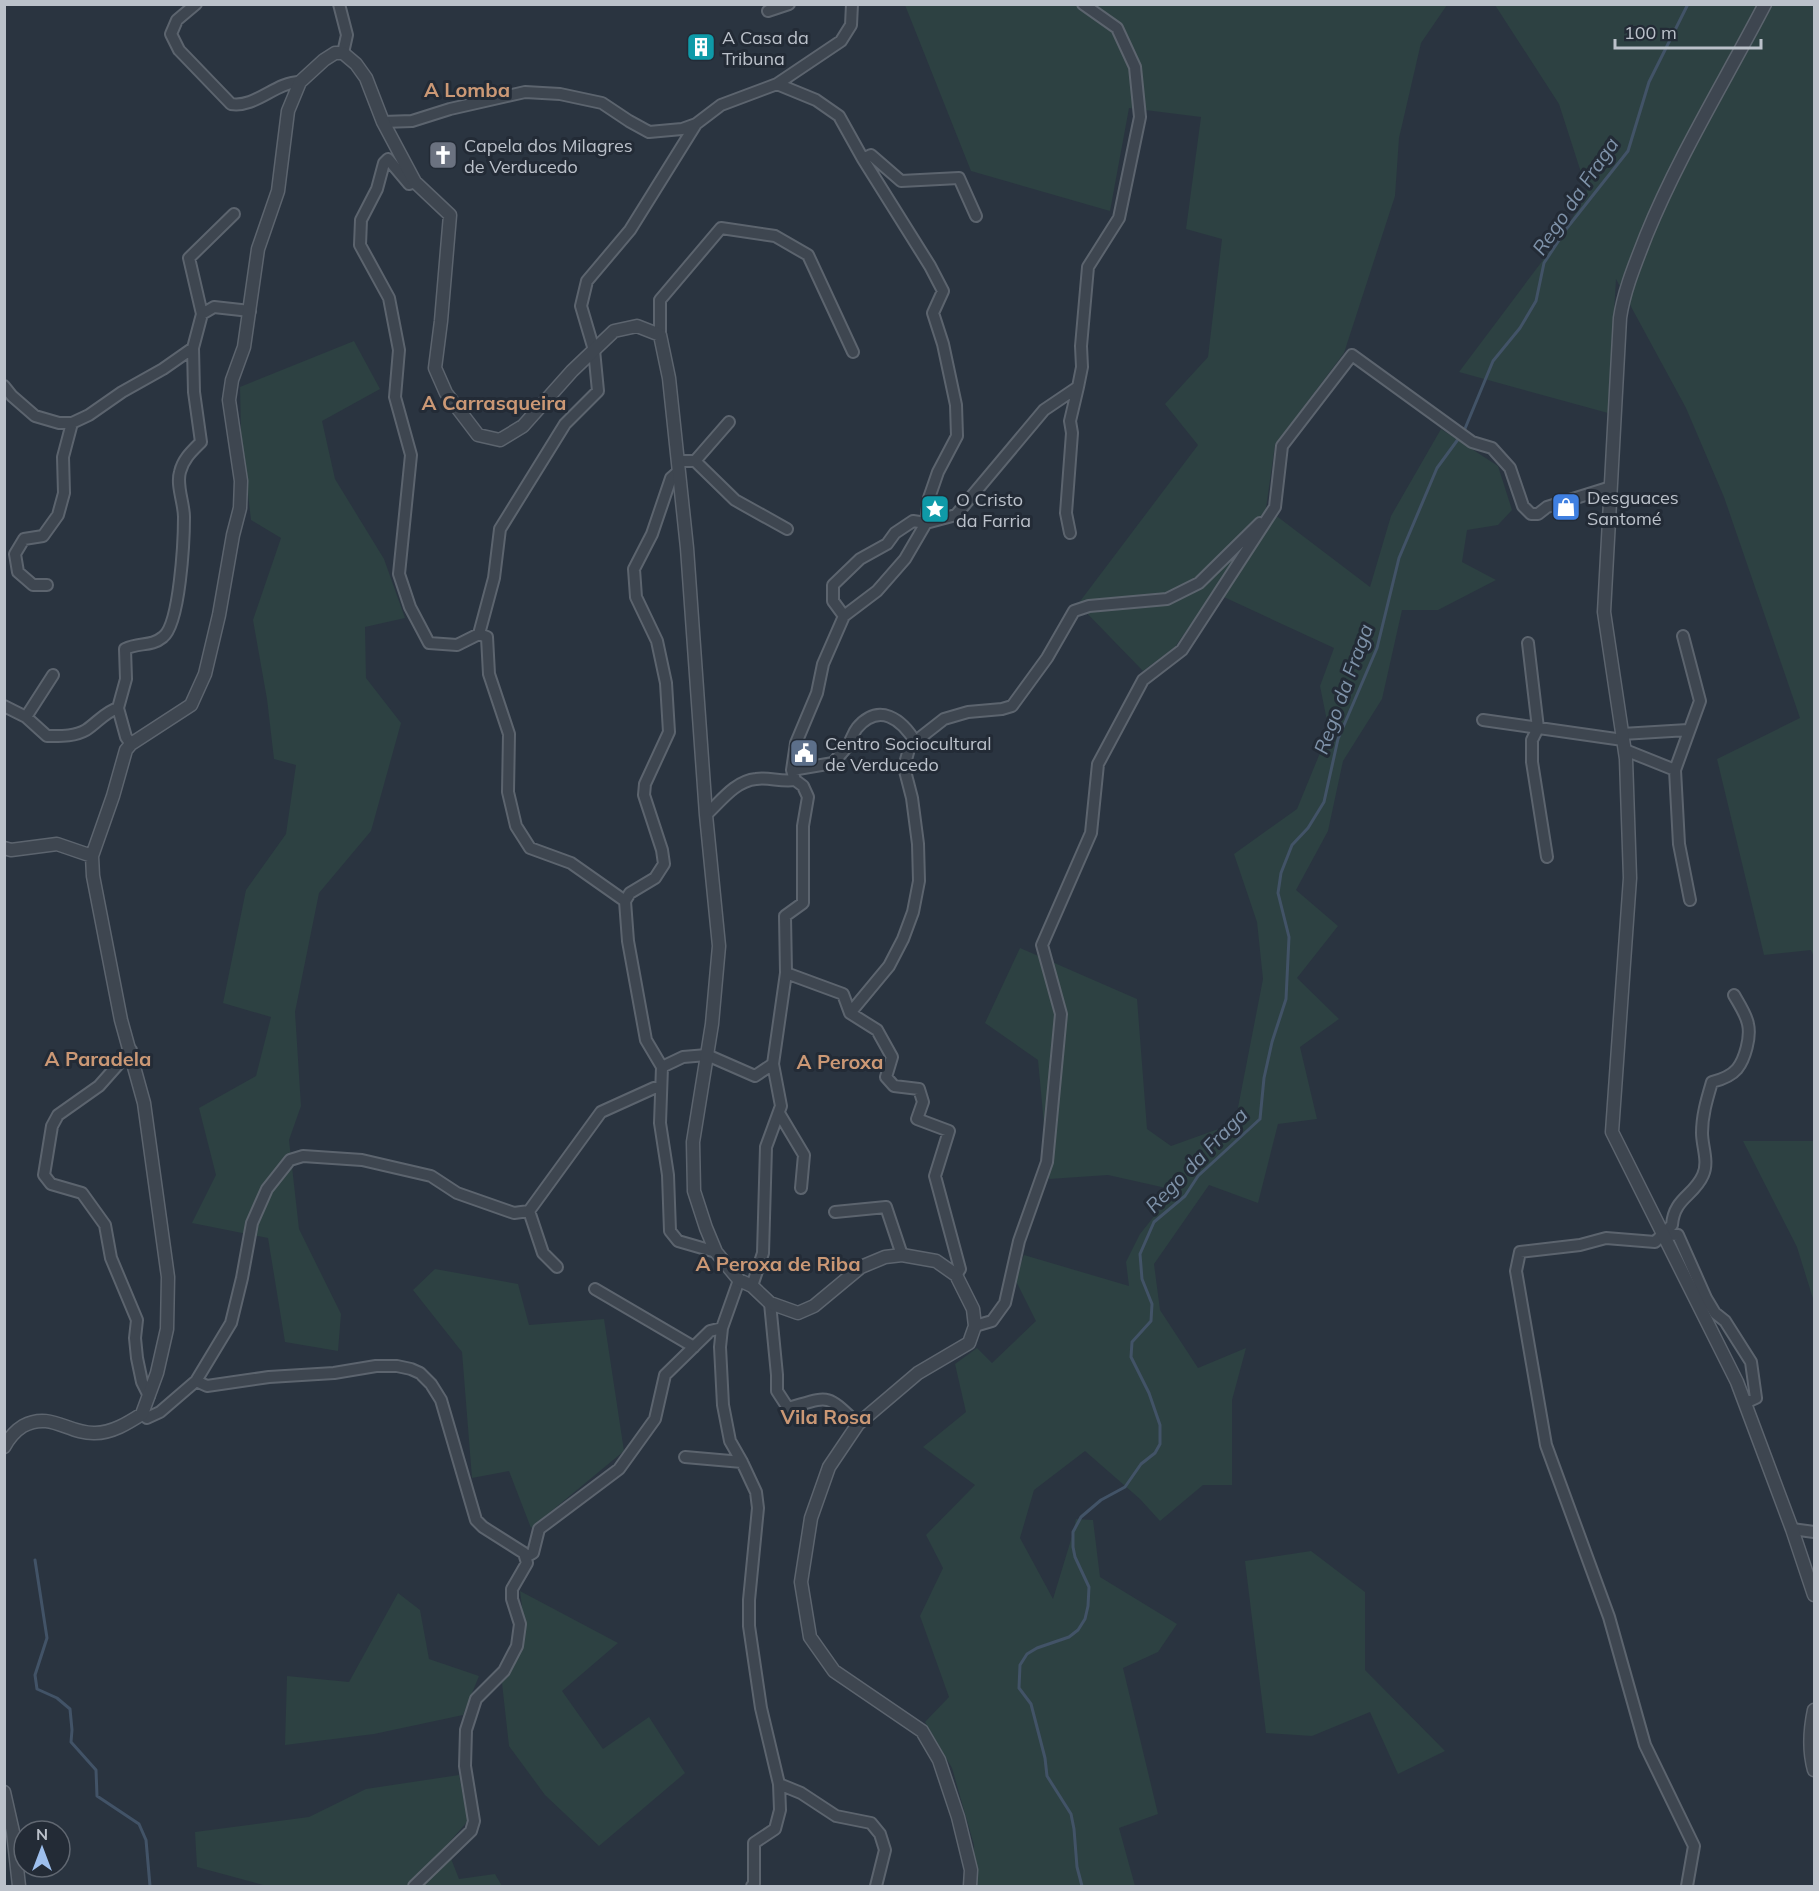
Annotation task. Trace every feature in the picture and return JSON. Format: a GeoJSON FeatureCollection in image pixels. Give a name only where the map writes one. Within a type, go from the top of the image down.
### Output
{"type":"FeatureCollection","features":[{"type":"Feature","properties":{"kind":"street"},"geometry":{"type":"LineString","coordinates":[[196,4],[177,20],[171,34],[178,50],[231,104],[242,106],[291,82],[300,82]]}},
{"type":"Feature","properties":{"kind":"street"},"geometry":{"type":"LineString","coordinates":[[339,4],[347,34],[343,53]]}},
{"type":"Feature","properties":{"kind":"street"},"geometry":{"type":"LineString","coordinates":[[383,122],[412,121],[450,109],[525,92],[560,94],[602,103],[649,132],[682,129],[696,124],[721,105],[777,84],[841,41],[851,25],[852,4]]}},
{"type":"Feature","properties":{"kind":"street"},"geometry":{"type":"LineString","coordinates":[[1070,533],[1066,513],[1072,433],[1070,421],[1082,367],[1081,346],[1088,267],[1119,218],[1140,117],[1135,67],[1117,28],[1083,4]]}},
{"type":"Feature","properties":{"kind":"street"},"geometry":{"type":"LineString","coordinates":[[1765,4],[1663,194],[1636,260],[1620,318],[1604,612],[1623,741],[1630,878],[1612,1132],[1737,1382],[1815,1595]]}},
{"type":"Feature","properties":{"kind":"street"},"geometry":{"type":"LineString","coordinates":[[768,11],[788,5]]}},
{"type":"Feature","properties":{"kind":"street"},"geometry":{"type":"LineString","coordinates":[[5,1442],[17,1430],[31,1422],[44,1420],[78,1431],[95,1433],[115,1430],[142,1414],[157,1373],[167,1329],[168,1277],[144,1103],[121,1020],[93,876],[92,856],[113,796],[121,761],[130,744],[191,705],[205,674],[240,508],[241,480],[229,400],[232,380],[244,347],[258,249],[278,191],[288,111],[300,82],[335,53],[343,53],[356,64],[366,78],[383,122],[414,182],[450,215],[435,368],[446,393],[478,435],[500,440],[523,426],[572,370],[614,331],[637,326],[660,335]]}},
{"type":"Feature","properties":{"kind":"street"},"geometry":{"type":"LineString","coordinates":[[752,1286],[763,1253],[766,1147],[781,1106],[772,1064],[786,973],[785,916],[803,903],[803,826],[808,797],[794,775],[796,743],[817,693],[823,664],[844,616],[877,591],[905,559],[926,523],[929,498],[935,481],[957,436],[956,405],[943,344],[933,313],[943,291],[839,116],[816,100],[777,84]]}},
{"type":"Feature","properties":{"kind":"street"},"geometry":{"type":"LineString","coordinates":[[478,634],[494,578],[500,529],[566,424],[598,391],[594,350],[581,306],[587,281],[630,230],[696,124]]}},
{"type":"Feature","properties":{"kind":"street"},"geometry":{"type":"LineString","coordinates":[[863,159],[871,155],[901,181],[959,178],[976,216]]}},
{"type":"Feature","properties":{"kind":"street"},"geometry":{"type":"LineString","coordinates":[[414,182],[409,184],[388,159],[384,163],[377,189],[361,220],[360,245],[389,298],[399,350],[394,397],[411,455],[399,574],[410,607],[429,643],[457,645],[478,634],[487,637],[489,674],[509,734],[508,792],[516,826],[530,848],[571,863],[625,901]]}},
{"type":"Feature","properties":{"kind":"street"},"geometry":{"type":"LineString","coordinates":[[130,744],[118,708],[126,680],[125,650],[135,644],[151,644],[164,637],[171,628],[178,594],[184,516],[179,474],[187,456],[201,442],[194,392],[193,348],[202,314],[189,258],[234,214]]}},
{"type":"Feature","properties":{"kind":"street"},"geometry":{"type":"LineString","coordinates":[[853,352],[808,255],[775,236],[721,228],[660,300],[660,335],[669,378],[687,548],[706,815],[719,946],[712,1024],[693,1142],[694,1191],[716,1252],[740,1280],[752,1286],[770,1303],[798,1313],[814,1306],[861,1267],[885,1257],[902,1255],[936,1261],[956,1275],[973,1309],[975,1326],[969,1342],[918,1372],[858,1424],[829,1467],[811,1518],[801,1582],[810,1637],[834,1671],[922,1731],[939,1760],[958,1817],[971,1870],[970,1887]]}},
{"type":"Feature","properties":{"kind":"street"},"geometry":{"type":"LineString","coordinates":[[202,314],[214,308],[250,311]]}},
{"type":"Feature","properties":{"kind":"street"},"geometry":{"type":"LineString","coordinates":[[4,386],[35,417],[59,423],[72,423],[89,415],[193,348]]}},
{"type":"Feature","properties":{"kind":"street"},"geometry":{"type":"LineString","coordinates":[[975,1326],[992,1321],[1005,1303],[1019,1241],[1047,1162],[1061,1014],[1042,945],[1091,833],[1098,764],[1143,680],[1182,650],[1275,507],[1282,447],[1352,355],[1472,442],[1492,448],[1510,468],[1523,506],[1531,514],[1539,514],[1547,507],[1611,488]]}},
{"type":"Feature","properties":{"kind":"street"},"geometry":{"type":"LineString","coordinates":[[844,616],[833,601],[833,585],[860,559],[887,544],[895,533],[913,521],[926,523],[956,515],[1044,410],[1078,387]]}},
{"type":"Feature","properties":{"kind":"street"},"geometry":{"type":"LineString","coordinates":[[716,1252],[678,1241],[670,1231],[668,1174],[660,1123],[662,1067],[646,1040],[628,941],[625,901],[630,893],[654,878],[664,864],[662,850],[644,795],[645,784],[669,732],[666,682],[657,641],[636,597],[634,569],[652,534],[671,478],[679,466],[695,462],[729,422]]}},
{"type":"Feature","properties":{"kind":"street"},"geometry":{"type":"LineString","coordinates":[[48,585],[33,585],[18,572],[15,554],[24,539],[43,536],[58,515],[64,493],[63,458],[72,423]]}},
{"type":"Feature","properties":{"kind":"street"},"geometry":{"type":"LineString","coordinates":[[695,462],[735,500],[787,529]]}},
{"type":"Feature","properties":{"kind":"street"},"geometry":{"type":"LineString","coordinates":[[850,1013],[889,966],[903,939],[913,912],[919,881],[918,844],[912,798],[904,767],[909,749],[944,719],[968,712],[1012,706],[1047,658],[1074,611],[1089,606],[1167,599],[1199,583],[1275,507]]}},
{"type":"Feature","properties":{"kind":"street"},"geometry":{"type":"LineString","coordinates":[[1683,636],[1700,701],[1675,770],[1679,844],[1690,900]]}},
{"type":"Feature","properties":{"kind":"street"},"geometry":{"type":"LineString","coordinates":[[1528,643],[1538,728],[1532,740],[1532,762],[1547,856]]}},
{"type":"Feature","properties":{"kind":"street"},"geometry":{"type":"LineString","coordinates":[[26,717],[53,675]]}},
{"type":"Feature","properties":{"kind":"street"},"geometry":{"type":"LineString","coordinates":[[4,706],[26,717],[47,736],[69,736],[85,731],[107,712],[118,708]]}},
{"type":"Feature","properties":{"kind":"street"},"geometry":{"type":"LineString","coordinates":[[706,815],[740,783],[758,778],[781,782],[794,775],[833,763],[848,744],[855,729],[867,718],[880,714],[896,718],[908,730],[916,743]]}},
{"type":"Feature","properties":{"kind":"street"},"geometry":{"type":"LineString","coordinates":[[1483,720],[1623,741],[1688,730]]}},
{"type":"Feature","properties":{"kind":"street"},"geometry":{"type":"LineString","coordinates":[[1623,741],[1675,770]]}},
{"type":"Feature","properties":{"kind":"street"},"geometry":{"type":"LineString","coordinates":[[4,848],[11,850],[57,844],[92,856]]}},
{"type":"Feature","properties":{"kind":"street"},"geometry":{"type":"LineString","coordinates":[[786,973],[843,994],[850,1013],[877,1030],[892,1057],[886,1077],[894,1086],[919,1089],[923,1102],[917,1119],[949,1131],[935,1176],[960,1269],[956,1275]]}},
{"type":"Feature","properties":{"kind":"street"},"geometry":{"type":"LineString","coordinates":[[1687,1887],[1694,1846],[1645,1745],[1609,1617],[1546,1445],[1515,1271],[1520,1252],[1580,1245],[1606,1238],[1655,1242],[1672,1225],[1673,1215],[1680,1201],[1704,1174],[1705,1155],[1702,1134],[1704,1111],[1712,1082],[1737,1070],[1746,1051],[1749,1026],[1734,995]]}},
{"type":"Feature","properties":{"kind":"street"},"geometry":{"type":"LineString","coordinates":[[130,1050],[99,1086],[58,1115],[52,1126],[44,1175],[51,1184],[82,1193],[105,1225],[111,1258],[136,1320],[137,1358],[142,1382],[149,1396]]}},
{"type":"Feature","properties":{"kind":"street"},"geometry":{"type":"LineString","coordinates":[[662,1067],[683,1057],[707,1055],[755,1076],[772,1064]]}},
{"type":"Feature","properties":{"kind":"street"},"geometry":{"type":"LineString","coordinates":[[142,1414],[147,1418],[160,1412],[196,1381],[231,1323],[243,1278],[252,1223],[267,1189],[290,1161],[303,1156],[362,1160],[432,1176],[457,1193],[514,1213],[529,1211],[601,1112],[661,1087]]}},
{"type":"Feature","properties":{"kind":"street"},"geometry":{"type":"LineString","coordinates":[[778,1113],[804,1155],[801,1188]]}},
{"type":"Feature","properties":{"kind":"street"},"geometry":{"type":"LineString","coordinates":[[836,1212],[886,1207],[902,1255]]}},
{"type":"Feature","properties":{"kind":"street"},"geometry":{"type":"LineString","coordinates":[[529,1211],[543,1253],[557,1267]]}},
{"type":"Feature","properties":{"kind":"street"},"geometry":{"type":"LineString","coordinates":[[1663,1234],[1678,1235],[1706,1298],[1715,1313],[1725,1321],[1751,1362],[1756,1398],[1745,1403]]}},
{"type":"Feature","properties":{"kind":"street"},"geometry":{"type":"LineString","coordinates":[[740,1280],[722,1328],[720,1347],[723,1405],[730,1441],[756,1492],[758,1508],[749,1600],[749,1626],[760,1708],[778,1784],[780,1810],[775,1829],[754,1843],[754,1884],[752,1887]]}},
{"type":"Feature","properties":{"kind":"street"},"geometry":{"type":"LineString","coordinates":[[595,1288],[694,1347]]}},
{"type":"Feature","properties":{"kind":"street"},"geometry":{"type":"LineString","coordinates":[[770,1303],[777,1391],[788,1408],[825,1398],[835,1402],[858,1424]]}},
{"type":"Feature","properties":{"kind":"street"},"geometry":{"type":"LineString","coordinates":[[526,1557],[532,1553],[539,1529],[620,1469],[655,1419],[665,1375],[710,1331],[722,1328]]}},
{"type":"Feature","properties":{"kind":"street"},"geometry":{"type":"LineString","coordinates":[[196,1381],[207,1386],[269,1377],[334,1373],[376,1366],[397,1366],[420,1373],[431,1384],[441,1400],[476,1520],[526,1557],[524,1569],[512,1589],[512,1599],[520,1624],[517,1646],[504,1671],[476,1699],[466,1730],[465,1766],[474,1821],[471,1831],[414,1887]]}},
{"type":"Feature","properties":{"kind":"street"},"geometry":{"type":"LineString","coordinates":[[685,1457],[742,1462]]}},
{"type":"Feature","properties":{"kind":"street"},"geometry":{"type":"LineString","coordinates":[[1792,1529],[1815,1532]]}},
{"type":"Feature","properties":{"kind":"street"},"geometry":{"type":"LineString","coordinates":[[1815,1710],[1812,1724],[1812,1761],[1815,1770]]}},
{"type":"Feature","properties":{"kind":"street"},"geometry":{"type":"LineString","coordinates":[[778,1784],[801,1793],[836,1816],[871,1823],[880,1834],[885,1850],[876,1887]]}},
{"type":"Feature","properties":{"kind":"street"},"geometry":{"type":"LineString","coordinates":[[4,1792],[13,1832],[19,1887]]}},
{"type":"Feature","properties":{"kind":"green space"},"geometry":{"type":"Polygon","coordinates":[[[905,5],[1447,5],[1421,43],[1399,138],[1395,196],[1344,353],[1275,445],[1266,508],[1370,587],[1391,516],[1441,429],[1498,466],[1512,510],[1498,525],[1467,530],[1462,562],[1496,580],[1438,610],[1402,610],[1382,699],[1343,761],[1328,831],[1296,890],[1338,926],[1297,978],[1339,1019],[1300,1047],[1317,1119],[1278,1124],[1258,1203],[1209,1185],[1154,1264],[1160,1310],[1198,1368],[1246,1348],[1232,1400],[1232,1485],[1203,1485],[1160,1521],[1140,1499],[1085,1451],[1034,1490],[1020,1538],[1053,1599],[1076,1519],[1093,1520],[1100,1577],[1177,1624],[1158,1652],[1123,1668],[1158,1814],[1119,1828],[1135,1886],[973,1886],[974,1845],[952,1768],[925,1722],[949,1697],[920,1616],[943,1568],[926,1535],[975,1485],[923,1447],[966,1412],[955,1364],[977,1348],[992,1363],[1036,1321],[1015,1279],[1024,1255],[1129,1286],[1126,1262],[1140,1234],[1175,1190],[1108,1175],[1049,1179],[1038,1060],[985,1023],[1020,948],[1137,999],[1147,1129],[1171,1146],[1235,1123],[1263,979],[1257,922],[1234,854],[1297,809],[1329,731],[1320,686],[1334,648],[1213,592],[1175,647],[1143,671],[1078,604],[1198,445],[1165,404],[1208,357],[1222,239],[1186,229],[1201,117],[1129,108],[1110,211],[971,171],[905,5]]]}},
{"type":"Feature","properties":{"kind":"green space"},"geometry":{"type":"Polygon","coordinates":[[[1495,5],[1814,5],[1814,957],[1811,950],[1764,955],[1717,759],[1800,718],[1724,497],[1686,408],[1616,279],[1608,413],[1459,372],[1567,228],[1587,191],[1559,104],[1495,5]]]}},
{"type":"Feature","properties":{"kind":"green space"},"geometry":{"type":"Polygon","coordinates":[[[354,341],[380,389],[322,421],[335,479],[384,559],[405,618],[365,627],[366,678],[401,723],[371,831],[319,893],[295,1012],[301,1106],[289,1140],[299,1229],[341,1314],[338,1351],[285,1342],[268,1238],[192,1223],[216,1175],[199,1108],[256,1076],[271,1017],[223,1003],[246,890],[286,834],[296,765],[274,759],[267,699],[253,620],[281,538],[251,520],[241,433],[240,387],[354,341]]]}},
{"type":"Feature","properties":{"kind":"green space"},"geometry":{"type":"Polygon","coordinates":[[[1743,1141],[1814,1141],[1814,1302],[1797,1247],[1743,1141]]]}},
{"type":"Feature","properties":{"kind":"green space"},"geometry":{"type":"Polygon","coordinates":[[[435,1269],[518,1284],[529,1325],[604,1319],[624,1451],[531,1528],[509,1471],[472,1478],[462,1352],[413,1290],[435,1269]]]}},
{"type":"Feature","properties":{"kind":"green space"},"geometry":{"type":"Polygon","coordinates":[[[1311,1551],[1365,1592],[1365,1670],[1445,1751],[1398,1774],[1370,1712],[1312,1736],[1266,1733],[1245,1561],[1311,1551]]]}},
{"type":"Feature","properties":{"kind":"green space"},"geometry":{"type":"Polygon","coordinates":[[[520,1591],[618,1643],[562,1691],[603,1749],[649,1717],[685,1773],[599,1846],[545,1795],[509,1746],[502,1683],[525,1630],[520,1591]]]}},
{"type":"Feature","properties":{"kind":"green space"},"geometry":{"type":"Polygon","coordinates":[[[398,1593],[420,1610],[429,1659],[479,1676],[463,1715],[374,1734],[285,1745],[287,1676],[349,1682],[398,1593]]]}},
{"type":"Feature","properties":{"kind":"green space"},"geometry":{"type":"Polygon","coordinates":[[[459,1775],[468,1821],[446,1846],[459,1879],[495,1874],[502,1886],[267,1886],[197,1867],[195,1832],[309,1817],[366,1789],[459,1775]]]}},
{"type":"Feature","properties":{"kind":"waterway","name":"Rego da Fraga"},"geometry":{"type":"LineString","coordinates":[[1464,431],[1493,361],[1520,328],[1536,301],[1544,263],[1567,228],[1628,151],[1649,82],[1688,4]]}},
{"type":"Feature","properties":{"kind":"waterway","name":"Rego da Fraga"},"geometry":{"type":"LineString","coordinates":[[1082,1886],[1077,1867],[1071,1814],[1047,1776],[1045,1758],[1031,1704],[1019,1688],[1020,1665],[1027,1654],[1037,1648],[1069,1637],[1078,1630],[1085,1619],[1089,1587],[1075,1557],[1073,1532],[1081,1517],[1101,1500],[1125,1487],[1141,1464],[1155,1453],[1160,1444],[1160,1425],[1149,1393],[1131,1357],[1132,1342],[1151,1321],[1152,1304],[1142,1279],[1140,1254],[1154,1222],[1185,1196],[1198,1176],[1260,1119],[1264,1078],[1272,1042],[1286,999],[1289,937],[1278,893],[1281,873],[1292,845],[1308,828],[1324,802],[1338,739],[1377,648],[1399,558],[1437,468],[1459,438]]}},
{"type":"Feature","properties":{"kind":"waterway"},"geometry":{"type":"LineString","coordinates":[[35,1560],[47,1638],[35,1675],[37,1689],[57,1698],[70,1709],[71,1742],[96,1770],[97,1796],[139,1824],[146,1840],[150,1886]]}},
{"type":"Feature","properties":{"kind":"place","name":"A Casa da Tribuna"},"geometry":{"type":"Point","coordinates":[701,47]}},
{"type":"Feature","properties":{"kind":"place","name":"Capela dos Milagres de Verducedo"},"geometry":{"type":"Point","coordinates":[443,155]}},
{"type":"Feature","properties":{"kind":"place","name":"Desguaces Santomé"},"geometry":{"type":"Point","coordinates":[1566,507]}},
{"type":"Feature","properties":{"kind":"place","name":"O Cristo da Farria"},"geometry":{"type":"Point","coordinates":[935,509]}},
{"type":"Feature","properties":{"kind":"place","name":"Centro Sociocultural de Verducedo"},"geometry":{"type":"Point","coordinates":[804,753]}},
{"type":"Feature","properties":{"kind":"district","name":"A Lomba"},"geometry":{"type":"Point","coordinates":[467,89]}},
{"type":"Feature","properties":{"kind":"district","name":"A Carrasqueira"},"geometry":{"type":"Point","coordinates":[494,402]}},
{"type":"Feature","properties":{"kind":"district","name":"A Paradela"},"geometry":{"type":"Point","coordinates":[98,1058]}},
{"type":"Feature","properties":{"kind":"district","name":"A Peroxa"},"geometry":{"type":"Point","coordinates":[840,1061]}},
{"type":"Feature","properties":{"kind":"district","name":"A Peroxa de Riba"},"geometry":{"type":"Point","coordinates":[778,1263]}},
{"type":"Feature","properties":{"kind":"district","name":"Vila Rosa"},"geometry":{"type":"Point","coordinates":[826,1416]}}]}
